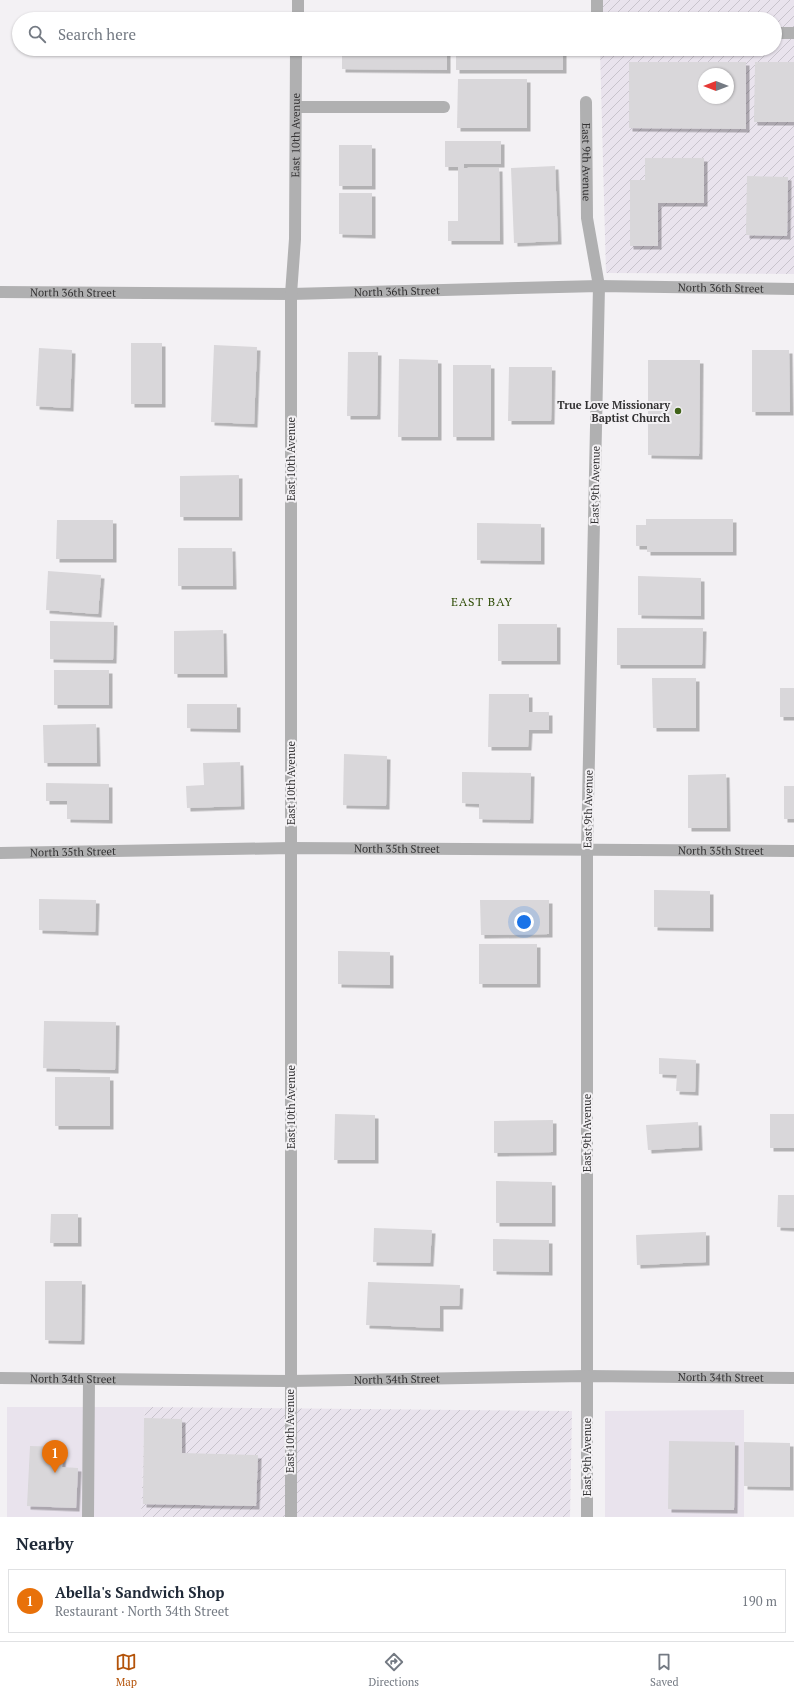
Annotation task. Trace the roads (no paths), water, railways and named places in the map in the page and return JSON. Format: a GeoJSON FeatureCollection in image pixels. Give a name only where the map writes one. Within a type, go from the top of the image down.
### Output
{"type":"FeatureCollection","features":[{"type":"Feature","properties":{"kind":"street"},"geometry":{"type":"LineString","coordinates":[[298,0],[298,12]]}},
{"type":"Feature","properties":{"kind":"street"},"geometry":{"type":"LineString","coordinates":[[597,0],[597,12]]}},
{"type":"Feature","properties":{"kind":"street"},"geometry":{"type":"LineString","coordinates":[[782,32],[794,32]]}},
{"type":"Feature","properties":{"kind":"street","name":"East 10th Avenue"},"geometry":{"type":"LineString","coordinates":[[290,1517],[291,294],[295,239],[296,56]]}},
{"type":"Feature","properties":{"kind":"street","name":"East 9th Avenue"},"geometry":{"type":"LineString","coordinates":[[586,102],[587,218],[599,286],[587,850],[587,1517]]}},
{"type":"Feature","properties":{"kind":"street"},"geometry":{"type":"LineString","coordinates":[[296,107],[444,107]]}},
{"type":"Feature","properties":{"kind":"street","name":"North 36th Street"},"geometry":{"type":"LineString","coordinates":[[0,292],[291,294],[599,286],[794,289]]}},
{"type":"Feature","properties":{"kind":"street","name":"North 35th Street"},"geometry":{"type":"LineString","coordinates":[[0,852],[291,848],[794,851]]}},
{"type":"Feature","properties":{"kind":"street","name":"North 34th Street"},"geometry":{"type":"LineString","coordinates":[[0,1378],[290,1381],[587,1376],[794,1378]]}},
{"type":"Feature","properties":{"kind":"street"},"geometry":{"type":"LineString","coordinates":[[88,1517],[89,1380]]}},
{"type":"Feature","properties":{"kind":"place","name":"True Love Missionary Baptist Church"},"geometry":{"type":"Point","coordinates":[678,411]}},
{"type":"Feature","properties":{"kind":"place","name":"Abella's Sandwich Shop"},"geometry":{"type":"Point","coordinates":[55,1473]}},
{"type":"Feature","properties":{"kind":"district","name":"EAST BAY"},"geometry":{"type":"Point","coordinates":[482,602]}}]}
